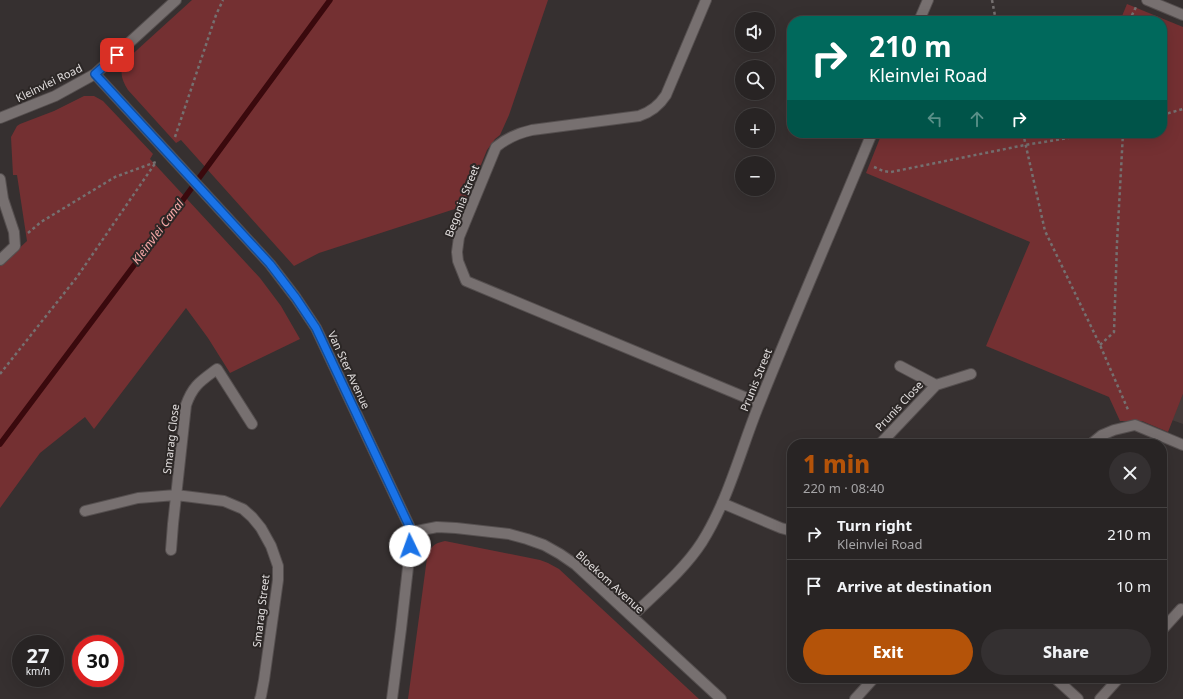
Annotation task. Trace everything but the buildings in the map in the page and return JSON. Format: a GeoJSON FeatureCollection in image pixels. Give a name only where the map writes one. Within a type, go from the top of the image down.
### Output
{"type":"FeatureCollection","features":[{"type":"Feature","properties":{"kind":"street","name":"Kleinvlei Road"},"geometry":{"type":"LineString","coordinates":[[0,118],[55,96],[95,74],[176,0]]}},
{"type":"Feature","properties":{"kind":"street","name":"Begonia Street"},"geometry":{"type":"LineString","coordinates":[[706,0],[666,95],[662,102],[648,113],[639,116],[532,130],[519,133],[504,140],[496,147],[459,237],[457,252],[458,261],[466,281],[760,403]]}},
{"type":"Feature","properties":{"kind":"street"},"geometry":{"type":"LineString","coordinates":[[921,16],[928,0]]}},
{"type":"Feature","properties":{"kind":"street"},"geometry":{"type":"LineString","coordinates":[[1147,0],[1183,15]]}},
{"type":"Feature","properties":{"kind":"street","name":"Van Ster Avenue"},"geometry":{"type":"LineString","coordinates":[[95,74],[270,264],[296,298],[316,328],[412,532]]}},
{"type":"Feature","properties":{"kind":"street","name":"Prunis Street"},"geometry":{"type":"LineString","coordinates":[[632,616],[687,562],[702,542],[722,503],[760,403],[870,138]]}},
{"type":"Feature","properties":{"kind":"street"},"geometry":{"type":"LineString","coordinates":[[0,179],[2,199],[14,232],[15,246],[0,260]]}},
{"type":"Feature","properties":{"kind":"street","name":"Prunis Close"},"geometry":{"type":"LineString","coordinates":[[900,366],[936,385]]}},
{"type":"Feature","properties":{"kind":"street","name":"Smarag Close"},"geometry":{"type":"LineString","coordinates":[[176,495],[186,405],[198,382],[217,369],[252,424]]}},
{"type":"Feature","properties":{"kind":"street","name":"Prunis Close"},"geometry":{"type":"LineString","coordinates":[[885,439],[936,385],[971,374]]}},
{"type":"Feature","properties":{"kind":"street"},"geometry":{"type":"LineString","coordinates":[[1097,439],[1102,435],[1114,430],[1135,425],[1183,445]]}},
{"type":"Feature","properties":{"kind":"street"},"geometry":{"type":"LineString","coordinates":[[171,550],[176,495]]}},
{"type":"Feature","properties":{"kind":"street","name":"Smarag Street"},"geometry":{"type":"LineString","coordinates":[[85,511],[138,498],[176,495],[224,500],[236,505],[252,517],[261,528],[271,546],[278,566],[278,580],[260,699]]}},
{"type":"Feature","properties":{"kind":"street"},"geometry":{"type":"LineString","coordinates":[[722,503],[787,530]]}},
{"type":"Feature","properties":{"kind":"street","name":"Bloekom Avenue"},"geometry":{"type":"LineString","coordinates":[[412,532],[437,527],[456,528],[509,534],[526,538],[544,545],[576,565],[721,699]]}},
{"type":"Feature","properties":{"kind":"street"},"geometry":{"type":"LineString","coordinates":[[392,699],[412,532]]}},
{"type":"Feature","properties":{"kind":"street"},"geometry":{"type":"LineString","coordinates":[[1167,625],[1181,610]]}},
{"type":"Feature","properties":{"kind":"street"},"geometry":{"type":"LineString","coordinates":[[855,699],[869,683]]}},
{"type":"Feature","properties":{"kind":"street"},"geometry":{"type":"LineString","coordinates":[[1060,683],[1078,699]]}},
{"type":"Feature","properties":{"kind":"street"},"geometry":{"type":"LineString","coordinates":[[1100,699],[1114,683]]}},
{"type":"Feature","properties":{"kind":"path"},"geometry":{"type":"LineString","coordinates":[[176,137],[216,15],[224,0]]}},
{"type":"Feature","properties":{"kind":"path"},"geometry":{"type":"LineString","coordinates":[[992,0],[995,16]]}},
{"type":"Feature","properties":{"kind":"path"},"geometry":{"type":"LineString","coordinates":[[1132,16],[1137,6]]}},
{"type":"Feature","properties":{"kind":"path"},"geometry":{"type":"LineString","coordinates":[[1167,114],[1183,109]]}},
{"type":"Feature","properties":{"kind":"path"},"geometry":{"type":"LineString","coordinates":[[1024,138],[1045,231],[1100,345],[1135,425]]}},
{"type":"Feature","properties":{"kind":"path"},"geometry":{"type":"LineString","coordinates":[[860,161],[883,171],[891,172],[1069,138]]}},
{"type":"Feature","properties":{"kind":"path"},"geometry":{"type":"LineString","coordinates":[[1100,345],[1114,332],[1123,138]]}},
{"type":"Feature","properties":{"kind":"path"},"geometry":{"type":"LineString","coordinates":[[0,374],[77,277],[156,162],[115,176],[41,222],[15,246]]}},
{"type":"Feature","properties":{"kind":"shaded area"},"geometry":{"type":"Polygon","coordinates":[[[192,0],[548,0],[509,115],[500,135],[487,150],[464,206],[319,253],[294,266],[181,140],[176,143],[128,90],[124,83],[122,68],[126,60],[192,0]]]}},
{"type":"Feature","properties":{"kind":"shaded area"},"geometry":{"type":"Polygon","coordinates":[[[1127,4],[1156,16],[1122,16],[1127,4]]]}},
{"type":"Feature","properties":{"kind":"shaded area"},"geometry":{"type":"Polygon","coordinates":[[[1167,20],[1183,27],[1183,394],[1168,432],[1142,421],[1120,421],[1109,397],[986,346],[1030,242],[866,173],[880,138],[1167,138],[1167,20]]]}},
{"type":"Feature","properties":{"kind":"shaded area"},"geometry":{"type":"Polygon","coordinates":[[[84,96],[94,96],[103,101],[153,154],[150,159],[260,278],[281,306],[300,339],[230,373],[208,338],[186,308],[94,429],[85,417],[40,453],[0,508],[0,266],[27,241],[17,175],[13,175],[11,137],[17,126],[20,124],[54,111],[84,96]]]}},
{"type":"Feature","properties":{"kind":"shaded area"},"geometry":{"type":"Polygon","coordinates":[[[1183,394],[1183,424],[1172,420],[1183,394]]]}},
{"type":"Feature","properties":{"kind":"shaded area"},"geometry":{"type":"Polygon","coordinates":[[[445,541],[540,560],[559,569],[699,699],[408,699],[427,558],[429,551],[433,546],[445,541]]]}},
{"type":"Feature","properties":{"kind":"waterway","name":"Kleinvlei Canal"},"geometry":{"type":"LineString","coordinates":[[0,444],[174,212],[330,0]]}},
{"type":"Feature","properties":{"kind":"route"},"geometry":{"type":"LineString","coordinates":[[117,55],[95,74],[270,264],[296,298],[316,328],[412,532],[410,546]]}}]}
